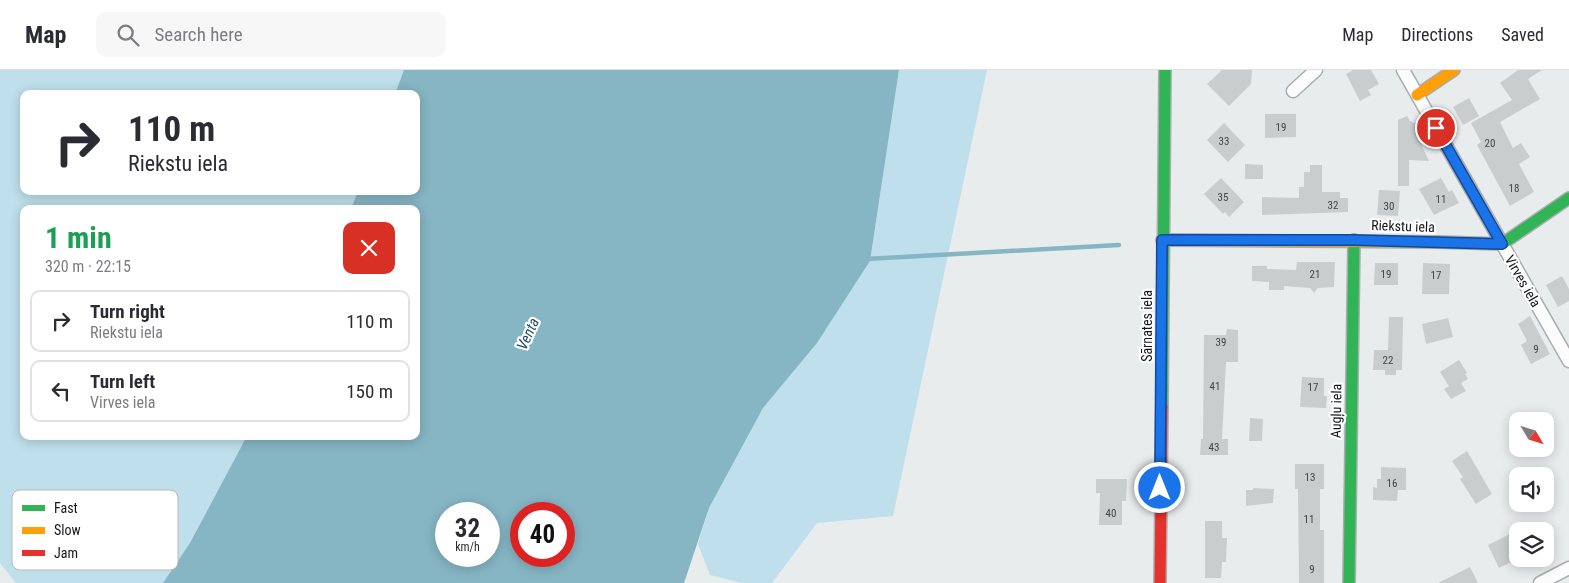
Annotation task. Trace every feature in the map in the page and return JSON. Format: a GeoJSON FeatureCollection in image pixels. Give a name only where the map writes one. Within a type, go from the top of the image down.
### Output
{"type":"FeatureCollection","features":[{"type":"Feature","properties":{"kind":"street","name":"Sārnates iela"},"geometry":{"type":"LineString","coordinates":[[1160,583],[1165,70]]}},
{"type":"Feature","properties":{"kind":"street"},"geometry":{"type":"LineString","coordinates":[[1293,91],[1316,70]]}},
{"type":"Feature","properties":{"kind":"street","name":"Virves iela"},"geometry":{"type":"LineString","coordinates":[[1403,70],[1569,361]]}},
{"type":"Feature","properties":{"kind":"street"},"geometry":{"type":"LineString","coordinates":[[1417,95],[1454,70]]}},
{"type":"Feature","properties":{"kind":"street"},"geometry":{"type":"LineString","coordinates":[[1502,244],[1569,198]]}},
{"type":"Feature","properties":{"kind":"street","name":"Riekstu iela"},"geometry":{"type":"LineString","coordinates":[[1162,240],[1354,240],[1502,244]]}},
{"type":"Feature","properties":{"kind":"street","name":"Augļu iela"},"geometry":{"type":"LineString","coordinates":[[1349,583],[1354,240]]}},
{"type":"Feature","properties":{"kind":"street"},"geometry":{"type":"LineString","coordinates":[[1540,583],[1569,568]]}},
{"type":"Feature","properties":{"kind":"shaded area"},"geometry":{"type":"Polygon","coordinates":[[[0,70],[534,70],[420,424],[420,205],[20,205],[20,440],[415,440],[369,583],[16,583],[0,563],[0,70]]]}},
{"type":"Feature","properties":{"kind":"shaded area"},"geometry":{"type":"Polygon","coordinates":[[[899,70],[987,70],[893,516],[817,523],[772,583],[742,583],[710,575],[698,544],[709,508],[763,408],[817,343],[870,261],[899,70]]]}},
{"type":"Feature","properties":{"kind":"water","name":"Venta"},"geometry":{"type":"Polygon","coordinates":[[[404,70],[899,70],[870,261],[817,343],[763,408],[709,508],[684,583],[163,583],[172,570],[178,570],[178,561],[190,543],[245,440],[420,440],[420,205],[353,205],[356,195],[420,195],[420,90],[396,90],[404,70]]]}},
{"type":"Feature","properties":{"kind":"building"},"geometry":{"type":"Polygon","coordinates":[[[1222,70],[1252,70],[1251,84],[1229,106],[1207,84],[1222,70]]]}},
{"type":"Feature","properties":{"kind":"building"},"geometry":{"type":"Polygon","coordinates":[[[1353,70],[1371,70],[1379,84],[1368,90],[1371,95],[1360,101],[1346,74],[1353,70]]]}},
{"type":"Feature","properties":{"kind":"building"},"geometry":{"type":"Polygon","coordinates":[[[1518,70],[1542,70],[1528,79],[1540,99],[1500,122],[1513,148],[1521,143],[1530,157],[1519,164],[1534,192],[1510,206],[1477,145],[1481,142],[1471,123],[1512,100],[1500,83],[1518,70]]]}},
{"type":"Feature","properties":{"kind":"building"},"geometry":{"type":"Polygon","coordinates":[[[1469,98],[1479,116],[1463,125],[1453,107],[1469,98]]]}},
{"type":"Feature","properties":{"kind":"building"},"geometry":{"type":"Polygon","coordinates":[[[1265,114],[1296,114],[1296,137],[1265,138],[1265,114]]]}},
{"type":"Feature","properties":{"kind":"building"},"geometry":{"type":"Polygon","coordinates":[[[1407,116],[1410,121],[1417,124],[1415,131],[1429,161],[1409,160],[1409,186],[1398,186],[1398,120],[1407,116]]]}},
{"type":"Feature","properties":{"kind":"building"},"geometry":{"type":"Polygon","coordinates":[[[1224,123],[1245,145],[1228,162],[1207,140],[1224,123]]]}},
{"type":"Feature","properties":{"kind":"building"},"geometry":{"type":"Polygon","coordinates":[[[1245,164],[1263,165],[1263,179],[1245,179],[1245,164]]]}},
{"type":"Feature","properties":{"kind":"building"},"geometry":{"type":"Polygon","coordinates":[[[1310,165],[1322,165],[1322,192],[1340,192],[1340,198],[1348,198],[1348,212],[1262,215],[1262,197],[1299,198],[1299,187],[1304,187],[1304,172],[1310,172],[1310,165]]]}},
{"type":"Feature","properties":{"kind":"building"},"geometry":{"type":"Polygon","coordinates":[[[1221,178],[1244,202],[1229,217],[1225,212],[1223,214],[1204,194],[1221,178]]]}},
{"type":"Feature","properties":{"kind":"building"},"geometry":{"type":"Polygon","coordinates":[[[1441,178],[1449,192],[1452,190],[1459,203],[1434,215],[1419,189],[1441,178]]]}},
{"type":"Feature","properties":{"kind":"building"},"geometry":{"type":"Polygon","coordinates":[[[1379,190],[1400,191],[1398,216],[1377,215],[1379,190]]]}},
{"type":"Feature","properties":{"kind":"building"},"geometry":{"type":"Polygon","coordinates":[[[1297,262],[1335,262],[1334,287],[1318,288],[1314,293],[1310,288],[1284,286],[1284,290],[1269,290],[1269,282],[1252,281],[1252,266],[1267,266],[1267,269],[1296,270],[1297,262]]]}},
{"type":"Feature","properties":{"kind":"building"},"geometry":{"type":"Polygon","coordinates":[[[1375,263],[1398,263],[1398,285],[1374,285],[1375,263]]]}},
{"type":"Feature","properties":{"kind":"building"},"geometry":{"type":"Polygon","coordinates":[[[1423,263],[1450,264],[1449,294],[1422,294],[1423,263]]]}},
{"type":"Feature","properties":{"kind":"building"},"geometry":{"type":"Polygon","coordinates":[[[1562,276],[1569,289],[1569,301],[1558,307],[1546,285],[1562,276]]]}},
{"type":"Feature","properties":{"kind":"building"},"geometry":{"type":"Polygon","coordinates":[[[1530,316],[1550,354],[1531,364],[1521,345],[1527,341],[1518,324],[1530,316]]]}},
{"type":"Feature","properties":{"kind":"building"},"geometry":{"type":"Polygon","coordinates":[[[1389,317],[1403,317],[1402,370],[1396,370],[1396,375],[1385,375],[1385,370],[1373,370],[1374,350],[1388,350],[1389,317]]]}},
{"type":"Feature","properties":{"kind":"building"},"geometry":{"type":"Polygon","coordinates":[[[1448,318],[1453,337],[1426,344],[1422,324],[1448,318]]]}},
{"type":"Feature","properties":{"kind":"building"},"geometry":{"type":"Polygon","coordinates":[[[1227,329],[1238,330],[1238,362],[1226,362],[1222,439],[1228,439],[1228,455],[1200,455],[1201,439],[1203,439],[1204,335],[1226,335],[1227,329]]]}},
{"type":"Feature","properties":{"kind":"building"},"geometry":{"type":"Polygon","coordinates":[[[1459,360],[1467,373],[1465,374],[1468,379],[1461,383],[1466,391],[1451,399],[1444,389],[1449,386],[1440,372],[1459,360]]]}},
{"type":"Feature","properties":{"kind":"building"},"geometry":{"type":"Polygon","coordinates":[[[1302,377],[1324,378],[1324,396],[1327,396],[1326,408],[1300,407],[1302,377]]]}},
{"type":"Feature","properties":{"kind":"building"},"geometry":{"type":"Polygon","coordinates":[[[1250,418],[1263,419],[1262,441],[1249,441],[1250,418]]]}},
{"type":"Feature","properties":{"kind":"building"},"geometry":{"type":"Polygon","coordinates":[[[1467,451],[1492,494],[1476,504],[1460,479],[1463,477],[1452,461],[1467,451]]]}},
{"type":"Feature","properties":{"kind":"building"},"geometry":{"type":"Polygon","coordinates":[[[1295,464],[1324,464],[1324,489],[1320,489],[1320,530],[1324,530],[1324,583],[1299,583],[1298,489],[1295,489],[1295,464]]]}},
{"type":"Feature","properties":{"kind":"building"},"geometry":{"type":"Polygon","coordinates":[[[1381,467],[1406,468],[1406,490],[1398,490],[1397,501],[1373,500],[1373,487],[1377,488],[1377,479],[1381,479],[1381,467]]]}},
{"type":"Feature","properties":{"kind":"building"},"geometry":{"type":"Polygon","coordinates":[[[1096,479],[1127,479],[1126,501],[1122,501],[1122,525],[1099,525],[1100,493],[1096,493],[1096,479]]]}},
{"type":"Feature","properties":{"kind":"building"},"geometry":{"type":"Polygon","coordinates":[[[1253,488],[1274,489],[1273,503],[1246,506],[1246,490],[1253,490],[1253,488]]]}},
{"type":"Feature","properties":{"kind":"building"},"geometry":{"type":"Polygon","coordinates":[[[1205,521],[1222,521],[1222,538],[1227,538],[1226,562],[1222,562],[1221,578],[1205,578],[1205,521]]]}},
{"type":"Feature","properties":{"kind":"building"},"geometry":{"type":"Polygon","coordinates":[[[1509,534],[1509,563],[1499,568],[1488,545],[1509,534]]]}},
{"type":"Feature","properties":{"kind":"building"},"geometry":{"type":"Polygon","coordinates":[[[1470,567],[1478,583],[1438,583],[1470,567]]]}},
{"type":"Feature","properties":{"kind":"waterway"},"geometry":{"type":"LineString","coordinates":[[866,259],[1119,245]]}},
{"type":"Feature","properties":{"kind":"traffic: fast"},"geometry":{"type":"LineString","coordinates":[[1162,407],[1165,70]]}},
{"type":"Feature","properties":{"kind":"traffic: fast"},"geometry":{"type":"LineString","coordinates":[[1437,242],[1502,244],[1569,198]]}},
{"type":"Feature","properties":{"kind":"traffic: fast"},"geometry":{"type":"LineString","coordinates":[[1349,583],[1354,240]]}},
{"type":"Feature","properties":{"kind":"traffic: slow"},"geometry":{"type":"LineString","coordinates":[[1417,95],[1454,70]]}},
{"type":"Feature","properties":{"kind":"traffic: slow"},"geometry":{"type":"LineString","coordinates":[[1162,240],[1437,242]]}},
{"type":"Feature","properties":{"kind":"traffic: jam"},"geometry":{"type":"LineString","coordinates":[[1160,583],[1162,407]]}},
{"type":"Feature","properties":{"kind":"route"},"geometry":{"type":"LineString","coordinates":[[1160,488],[1162,240],[1354,240],[1502,244],[1436,128]]}}]}
